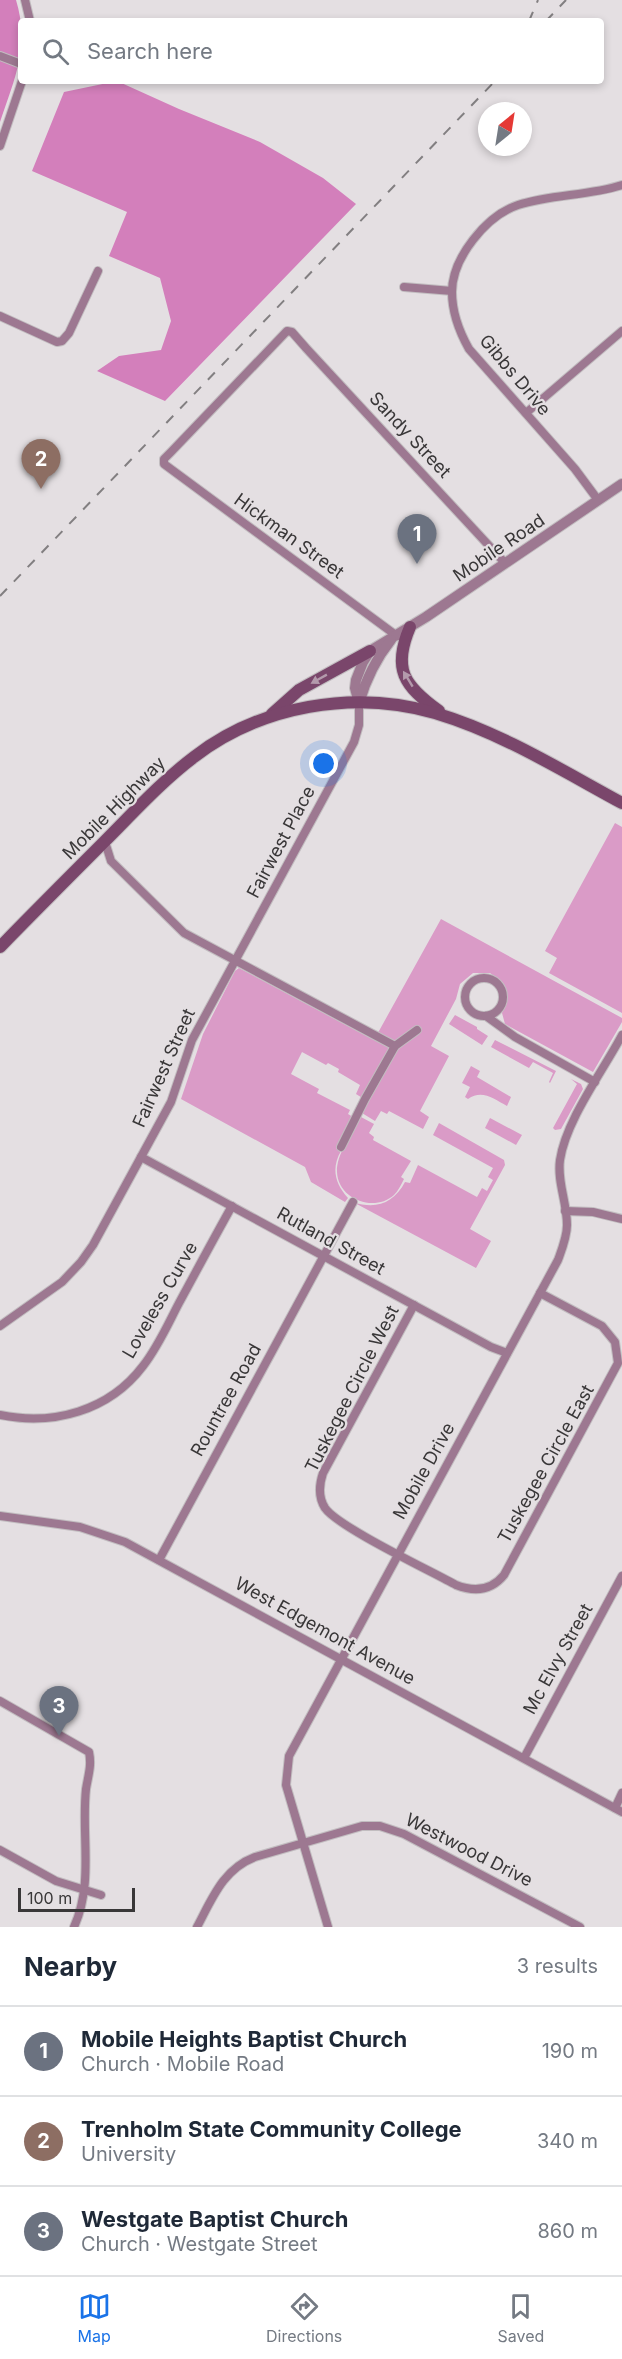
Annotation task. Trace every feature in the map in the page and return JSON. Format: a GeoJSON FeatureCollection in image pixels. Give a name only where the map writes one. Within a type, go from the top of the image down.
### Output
{"type":"FeatureCollection","features":[{"type":"Feature","properties":{"kind":"main road"},"geometry":{"type":"LineString","coordinates":[[410,627],[400,653],[401,669],[423,700],[447,717]]}},
{"type":"Feature","properties":{"kind":"main road"},"geometry":{"type":"LineString","coordinates":[[269,716],[299,690],[370,651]]}},
{"type":"Feature","properties":{"kind":"main road"},"geometry":{"type":"LineString","coordinates":[[269,716],[323,705],[359,703],[410,708],[447,717],[512,743],[622,803]]}},
{"type":"Feature","properties":{"kind":"main road","name":"Mobile Highway"},"geometry":{"type":"LineString","coordinates":[[0,947],[161,784],[195,756],[236,730],[269,716]]}},
{"type":"Feature","properties":{"kind":"street"},"geometry":{"type":"LineString","coordinates":[[25,0],[29,18]]}},
{"type":"Feature","properties":{"kind":"street"},"geometry":{"type":"LineString","coordinates":[[0,56],[18,63]]}},
{"type":"Feature","properties":{"kind":"street"},"geometry":{"type":"LineString","coordinates":[[0,146],[21,84]]}},
{"type":"Feature","properties":{"kind":"street","name":"Gibbs Drive"},"geometry":{"type":"LineString","coordinates":[[598,500],[575,469],[469,349],[459,327],[452,291],[461,262],[471,242],[484,227],[504,212],[535,200],[591,193],[622,185]]}},
{"type":"Feature","properties":{"kind":"street"},"geometry":{"type":"LineString","coordinates":[[0,316],[57,342],[62,341],[69,333],[98,271]]}},
{"type":"Feature","properties":{"kind":"street"},"geometry":{"type":"LineString","coordinates":[[404,287],[452,291]]}},
{"type":"Feature","properties":{"kind":"street","name":"Sandy Street"},"geometry":{"type":"LineString","coordinates":[[164,462],[289,331],[505,564]]}},
{"type":"Feature","properties":{"kind":"street"},"geometry":{"type":"LineString","coordinates":[[526,413],[622,331]]}},
{"type":"Feature","properties":{"kind":"street","name":"Hickman Street"},"geometry":{"type":"LineString","coordinates":[[164,462],[395,637]]}},
{"type":"Feature","properties":{"kind":"street","name":"Mobile Road"},"geometry":{"type":"LineString","coordinates":[[370,651],[505,564],[622,483]]}},
{"type":"Feature","properties":{"kind":"street","name":"Mobile Road"},"geometry":{"type":"LineString","coordinates":[[359,703],[368,674],[395,637]]}},
{"type":"Feature","properties":{"kind":"street"},"geometry":{"type":"LineString","coordinates":[[359,703],[355,688],[356,680],[370,651]]}},
{"type":"Feature","properties":{"kind":"street","name":"Fairwest Place"},"geometry":{"type":"LineString","coordinates":[[235,961],[354,742],[359,725],[359,703]]}},
{"type":"Feature","properties":{"kind":"street"},"geometry":{"type":"LineString","coordinates":[[105,842],[111,861],[181,931],[395,1046]]}},
{"type":"Feature","properties":{"kind":"street","name":"Fairwest Street"},"geometry":{"type":"LineString","coordinates":[[0,1326],[62,1282],[93,1245],[171,1102],[192,1040],[235,961]]}},
{"type":"Feature","properties":{"kind":"street"},"geometry":{"type":"LineString","coordinates":[[486,1016],[499,1008],[502,993],[493,980],[485,978],[478,979],[466,989],[465,997],[471,1011],[486,1016],[515,1037],[596,1082]]}},
{"type":"Feature","properties":{"kind":"street"},"geometry":{"type":"LineString","coordinates":[[341,1147],[364,1099],[395,1046],[417,1030]]}},
{"type":"Feature","properties":{"kind":"street","name":"Mobile Drive"},"geometry":{"type":"LineString","coordinates":[[327,1927],[286,1785],[286,1764],[292,1748],[563,1247],[567,1224],[559,1175],[562,1149],[571,1127],[622,1035]]}},
{"type":"Feature","properties":{"kind":"street","name":"Rutland Street"},"geometry":{"type":"LineString","coordinates":[[141,1157],[507,1353]]}},
{"type":"Feature","properties":{"kind":"street","name":"Rountree Road"},"geometry":{"type":"LineString","coordinates":[[159,1560],[353,1202]]}},
{"type":"Feature","properties":{"kind":"street","name":"Loveless Curve"},"geometry":{"type":"LineString","coordinates":[[0,1415],[36,1420],[62,1417],[94,1406],[124,1387],[151,1356],[232,1206]]}},
{"type":"Feature","properties":{"kind":"street"},"geometry":{"type":"LineString","coordinates":[[565,1211],[593,1212],[622,1219]]}},
{"type":"Feature","properties":{"kind":"street","name":"Tuskegee Circle East"},"geometry":{"type":"LineString","coordinates":[[398,1553],[464,1588],[483,1589],[494,1585],[510,1565],[615,1372],[618,1355],[615,1342],[609,1332],[592,1320],[540,1293]]}},
{"type":"Feature","properties":{"kind":"street","name":"Tuskegee Circle West"},"geometry":{"type":"LineString","coordinates":[[398,1553],[332,1516],[323,1504],[319,1488],[323,1473],[414,1305]]}},
{"type":"Feature","properties":{"kind":"street","name":"West Edgemont Avenue"},"geometry":{"type":"LineString","coordinates":[[0,1516],[80,1527],[125,1542],[619,1810]]}},
{"type":"Feature","properties":{"kind":"street","name":"Mc Elvy Street"},"geometry":{"type":"LineString","coordinates":[[524,1758],[622,1576]]}},
{"type":"Feature","properties":{"kind":"street"},"geometry":{"type":"LineString","coordinates":[[0,1701],[87,1750],[91,1760],[86,1789],[84,1890],[81,1909],[74,1927]]}},
{"type":"Feature","properties":{"kind":"street"},"geometry":{"type":"LineString","coordinates":[[619,1810],[622,1792]]}},
{"type":"Feature","properties":{"kind":"street","name":"Westwood Drive"},"geometry":{"type":"LineString","coordinates":[[196,1927],[221,1882],[231,1870],[246,1860],[362,1826],[387,1827],[404,1834],[580,1927]]}},
{"type":"Feature","properties":{"kind":"street"},"geometry":{"type":"LineString","coordinates":[[0,1850],[56,1881],[101,1894]]}},
{"type":"Feature","properties":{"kind":"shaded area"},"geometry":{"type":"Polygon","coordinates":[[[0,0],[16,0],[20,18],[18,18],[18,66],[0,122],[0,0]]]}},
{"type":"Feature","properties":{"kind":"shaded area"},"geometry":{"type":"Polygon","coordinates":[[[103,84],[124,84],[260,142],[323,178],[356,204],[165,401],[97,371],[119,356],[161,350],[171,321],[160,278],[109,256],[127,212],[32,171],[64,92],[103,84]]]}},
{"type":"Feature","properties":{"kind":"shaded area"},"geometry":{"type":"Polygon","coordinates":[[[615,823],[622,827],[622,1013],[549,973],[557,958],[545,951],[615,823]]]}},
{"type":"Feature","properties":{"kind":"shaded area"},"geometry":{"type":"Polygon","coordinates":[[[441,919],[622,1018],[622,1022],[593,1072],[505,1024],[502,1013],[507,995],[503,983],[490,973],[473,973],[460,984],[456,999],[431,1046],[449,1056],[420,1111],[429,1117],[423,1129],[389,1111],[387,1114],[381,1111],[375,1121],[357,1110],[364,1099],[356,1094],[360,1085],[338,1072],[339,1069],[302,1052],[291,1074],[319,1089],[317,1093],[350,1110],[348,1114],[353,1117],[336,1148],[341,1151],[336,1164],[336,1176],[348,1198],[345,1202],[311,1182],[305,1167],[181,1099],[203,1034],[235,971],[239,968],[374,1040],[441,919]]]}},
{"type":"Feature","properties":{"kind":"shaded area"},"geometry":{"type":"Polygon","coordinates":[[[455,1015],[488,1036],[482,1045],[449,1024],[455,1015]]]}},
{"type":"Feature","properties":{"kind":"shaded area"},"geometry":{"type":"Polygon","coordinates":[[[495,1040],[556,1071],[550,1083],[553,1073],[533,1062],[529,1068],[491,1047],[495,1040]]]}},
{"type":"Feature","properties":{"kind":"shaded area"},"geometry":{"type":"Polygon","coordinates":[[[471,1066],[480,1071],[477,1077],[511,1097],[507,1106],[483,1095],[468,1099],[465,1097],[470,1087],[462,1083],[471,1066]]]}},
{"type":"Feature","properties":{"kind":"shaded area"},"geometry":{"type":"Polygon","coordinates":[[[571,1079],[581,1084],[583,1089],[561,1129],[555,1130],[553,1128],[577,1084],[571,1079]]]}},
{"type":"Feature","properties":{"kind":"shaded area"},"geometry":{"type":"Polygon","coordinates":[[[361,1117],[374,1124],[369,1133],[374,1137],[373,1140],[411,1161],[395,1193],[377,1203],[367,1203],[350,1196],[339,1181],[337,1172],[342,1151],[361,1117]]]}},
{"type":"Feature","properties":{"kind":"shaded area"},"geometry":{"type":"Polygon","coordinates":[[[490,1118],[522,1135],[516,1145],[485,1128],[490,1118]]]}},
{"type":"Feature","properties":{"kind":"shaded area"},"geometry":{"type":"Polygon","coordinates":[[[439,1123],[504,1160],[505,1165],[470,1229],[491,1241],[476,1268],[353,1202],[377,1205],[390,1200],[405,1182],[410,1183],[418,1165],[477,1197],[482,1188],[487,1191],[493,1180],[488,1177],[493,1168],[433,1135],[439,1123]]]}},
{"type":"Feature","properties":{"kind":"railway"},"geometry":{"type":"LineString","coordinates":[[530,18],[538,0]]}},
{"type":"Feature","properties":{"kind":"railway"},"geometry":{"type":"LineString","coordinates":[[549,18],[566,0]]}},
{"type":"Feature","properties":{"kind":"railway"},"geometry":{"type":"LineString","coordinates":[[0,596],[492,84]]}},
{"type":"Feature","properties":{"kind":"place","name":"Trenholm State Community College"},"geometry":{"type":"Point","coordinates":[41,489]}},
{"type":"Feature","properties":{"kind":"place","name":"Mobile Heights Baptist Church"},"geometry":{"type":"Point","coordinates":[417,564]}},
{"type":"Feature","properties":{"kind":"place","name":"Westgate Baptist Church"},"geometry":{"type":"Point","coordinates":[59,1736]}}]}
